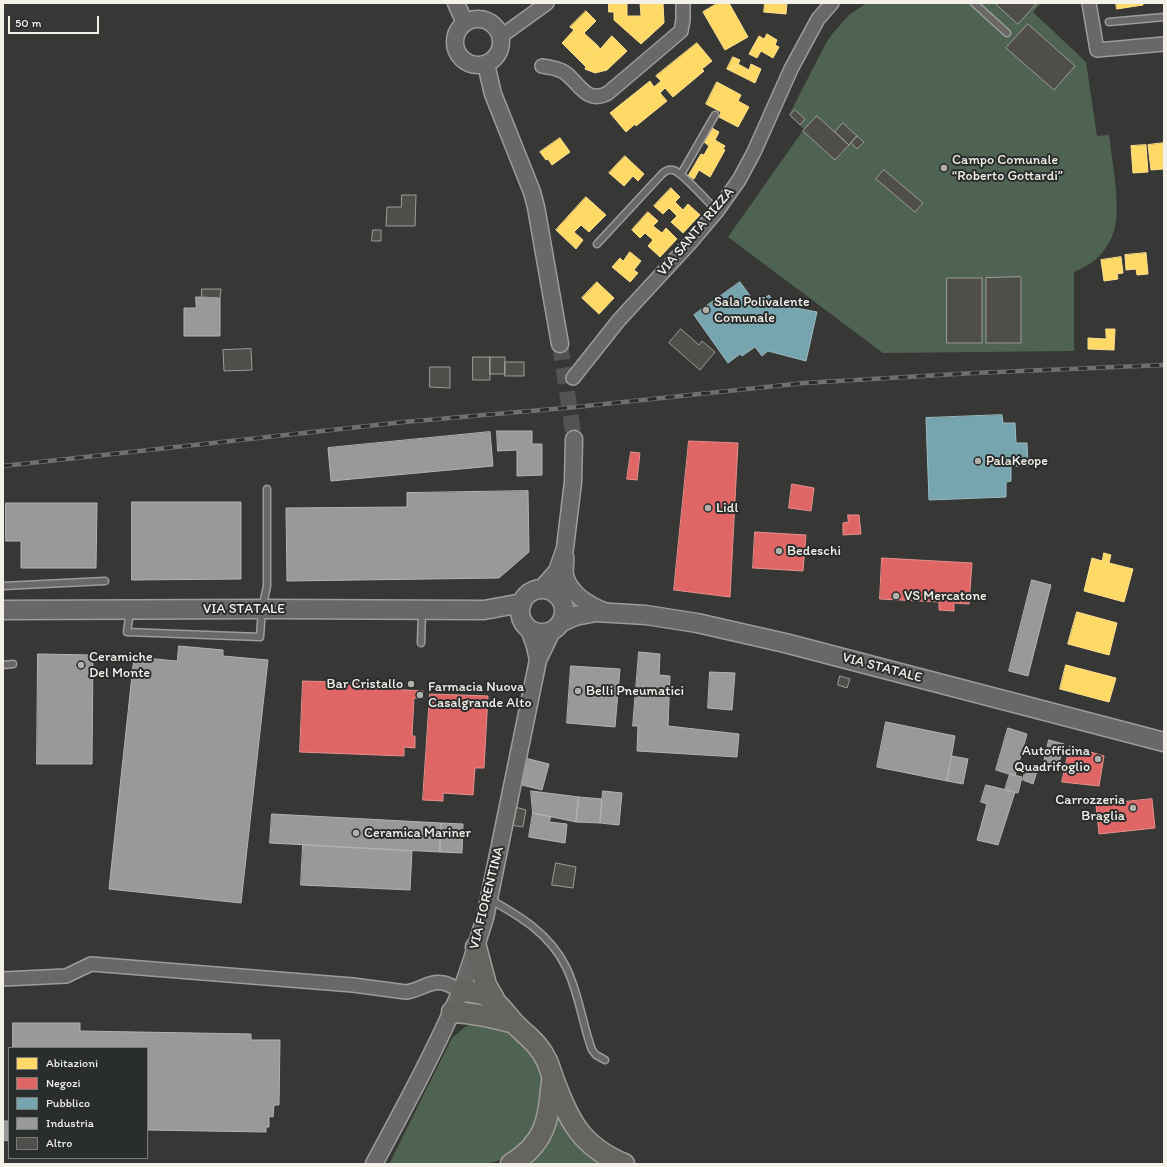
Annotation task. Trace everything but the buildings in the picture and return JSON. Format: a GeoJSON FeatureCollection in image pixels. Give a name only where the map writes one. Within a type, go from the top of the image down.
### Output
{"type":"FeatureCollection","features":[{"type":"Feature","properties":{"kind":"main road","name":"VIA STATALE"},"geometry":{"type":"LineString","coordinates":[[541,589],[550,590],[561,599],[601,612],[674,619],[750,634],[1164,742]]}},
{"type":"Feature","properties":{"kind":"main road"},"geometry":{"type":"LineString","coordinates":[[524,618],[529,593],[541,589]]}},
{"type":"Feature","properties":{"kind":"main road"},"geometry":{"type":"LineString","coordinates":[[557,626],[564,611],[561,599]]}},
{"type":"Feature","properties":{"kind":"main road","name":"VIA STATALE"},"geometry":{"type":"LineString","coordinates":[[3,610],[484,610],[524,618],[540,633],[576,616],[601,612]]}},
{"type":"Feature","properties":{"kind":"main road"},"geometry":{"type":"LineString","coordinates":[[476,947],[486,985],[494,999],[514,1023],[532,1039],[547,1061],[565,1110],[577,1130],[598,1150],[624,1164]]}},
{"type":"Feature","properties":{"kind":"main road"},"geometry":{"type":"LineString","coordinates":[[461,991],[472,991],[494,999]]}},
{"type":"Feature","properties":{"kind":"main road"},"geometry":{"type":"LineString","coordinates":[[452,1012],[493,1017],[514,1023]]}},
{"type":"Feature","properties":{"kind":"main road"},"geometry":{"type":"LineString","coordinates":[[511,1164],[527,1152],[545,1128],[550,1106],[552,1077]]}},
{"type":"Feature","properties":{"kind":"street"},"geometry":{"type":"LineString","coordinates":[[456,3],[465,23]]}},
{"type":"Feature","properties":{"kind":"street"},"geometry":{"type":"LineString","coordinates":[[500,37],[547,3]]}},
{"type":"Feature","properties":{"kind":"street"},"geometry":{"type":"LineString","coordinates":[[542,66],[558,69],[568,75],[590,95],[596,97],[601,96],[608,92],[681,31],[684,20],[683,3]]}},
{"type":"Feature","properties":{"kind":"street"},"geometry":{"type":"LineString","coordinates":[[1089,3],[1097,50],[1164,44]]}},
{"type":"Feature","properties":{"kind":"street","name":"VIA SANTA RIZZA"},"geometry":{"type":"LineString","coordinates":[[573,378],[619,320],[690,243],[717,211],[740,180],[791,69],[818,19],[829,4]]}},
{"type":"Feature","properties":{"kind":"street"},"geometry":{"type":"LineString","coordinates":[[479,19],[493,25],[498,30],[500,37],[499,50],[486,64],[471,64],[459,55],[456,49],[456,34],[465,23],[472,20],[479,19]]}},
{"type":"Feature","properties":{"kind":"street"},"geometry":{"type":"LineString","coordinates":[[486,64],[493,94],[532,192],[536,207],[560,344]]}},
{"type":"Feature","properties":{"kind":"street"},"geometry":{"type":"LineString","coordinates":[[561,599],[565,574],[565,548],[574,482],[574,439]]}},
{"type":"Feature","properties":{"kind":"street"},"geometry":{"type":"LineString","coordinates":[[541,589],[557,571],[565,548]]}},
{"type":"Feature","properties":{"kind":"street"},"geometry":{"type":"LineString","coordinates":[[565,574],[572,588],[583,600],[601,612]]}},
{"type":"Feature","properties":{"kind":"street","name":"VIA FIORENTINA"},"geometry":{"type":"LineString","coordinates":[[524,618],[536,646],[538,660]]}},
{"type":"Feature","properties":{"kind":"street","name":"VIA FIORENTINA"},"geometry":{"type":"LineString","coordinates":[[374,1164],[452,1012],[476,947],[485,918],[538,660],[557,626]]}},
{"type":"Feature","properties":{"kind":"street"},"geometry":{"type":"LineString","coordinates":[[3,979],[66,976],[91,964],[353,985],[406,992],[413,992],[429,985],[444,983],[461,991]]}},
{"type":"Feature","properties":{"kind":"lane"},"geometry":{"type":"LineString","coordinates":[[974,3],[1006,33]]}},
{"type":"Feature","properties":{"kind":"lane"},"geometry":{"type":"LineString","coordinates":[[1109,22],[1164,18]]}},
{"type":"Feature","properties":{"kind":"lane"},"geometry":{"type":"LineString","coordinates":[[681,174],[715,115]]}},
{"type":"Feature","properties":{"kind":"lane"},"geometry":{"type":"LineString","coordinates":[[597,244],[667,170],[671,169],[681,174],[717,211]]}},
{"type":"Feature","properties":{"kind":"lane"},"geometry":{"type":"LineString","coordinates":[[130,610],[127,632],[260,637],[262,609],[267,586],[267,490]]}},
{"type":"Feature","properties":{"kind":"lane"},"geometry":{"type":"LineString","coordinates":[[3,586],[105,581]]}},
{"type":"Feature","properties":{"kind":"lane"},"geometry":{"type":"LineString","coordinates":[[421,643],[422,610]]}},
{"type":"Feature","properties":{"kind":"lane"},"geometry":{"type":"LineString","coordinates":[[3,665],[13,664]]}},
{"type":"Feature","properties":{"kind":"lane"},"geometry":{"type":"LineString","coordinates":[[489,898],[520,916],[537,930],[559,955],[567,968],[592,1050],[596,1055],[605,1060]]}},
{"type":"Feature","properties":{"kind":"green space","name":"Campo Comunale “Roberto Gottardi”"},"geometry":{"type":"Polygon","coordinates":[[[867,3],[1041,3],[1033,12],[1086,62],[1097,136],[1109,135],[1115,178],[1117,210],[1114,231],[1106,247],[1093,262],[1074,272],[1074,351],[883,353],[728,237],[804,129],[789,115],[826,43],[850,14],[867,3]]]}},
{"type":"Feature","properties":{"kind":"green space"},"geometry":{"type":"Polygon","coordinates":[[[476,1022],[507,1028],[535,1054],[544,1079],[544,1103],[532,1136],[514,1152],[500,1160],[487,1164],[389,1164],[452,1038],[465,1027],[476,1022]]]}},
{"type":"Feature","properties":{"kind":"green space"},"geometry":{"type":"Polygon","coordinates":[[[555,1104],[614,1164],[520,1164],[555,1104]]]}},
{"type":"Feature","properties":{"kind":"tunnel"},"geometry":{"type":"LineString","coordinates":[[560,344],[574,439]]}},
{"type":"Feature","properties":{"kind":"railway"},"geometry":{"type":"LineString","coordinates":[[3,466],[404,422],[576,407],[804,383],[974,373],[1164,365]]}},
{"type":"Feature","properties":{"kind":"place","name":"Campo Comunale “Roberto Gottardi”"},"geometry":{"type":"Point","coordinates":[944,168]}},
{"type":"Feature","properties":{"kind":"place","name":"Sala Polivalente Comunale"},"geometry":{"type":"Point","coordinates":[706,310]}},
{"type":"Feature","properties":{"kind":"place","name":"PalaKeope"},"geometry":{"type":"Point","coordinates":[978,461]}},
{"type":"Feature","properties":{"kind":"place","name":"Lidl"},"geometry":{"type":"Point","coordinates":[708,508]}},
{"type":"Feature","properties":{"kind":"place","name":"Bedeschi"},"geometry":{"type":"Point","coordinates":[779,551]}},
{"type":"Feature","properties":{"kind":"place","name":"VS Mercatone"},"geometry":{"type":"Point","coordinates":[896,596]}},
{"type":"Feature","properties":{"kind":"place","name":"Ceramiche Del Monte"},"geometry":{"type":"Point","coordinates":[81,665]}},
{"type":"Feature","properties":{"kind":"place","name":"Bar Cristallo"},"geometry":{"type":"Point","coordinates":[411,684]}},
{"type":"Feature","properties":{"kind":"place","name":"Belli Pneumatici"},"geometry":{"type":"Point","coordinates":[578,691]}},
{"type":"Feature","properties":{"kind":"place","name":"Farmacia Nuova Casalgrande Alto"},"geometry":{"type":"Point","coordinates":[420,695]}},
{"type":"Feature","properties":{"kind":"place","name":"Autofficina Quadrifoglio"},"geometry":{"type":"Point","coordinates":[1098,759]}},
{"type":"Feature","properties":{"kind":"place","name":"Carrozzeria Braglia"},"geometry":{"type":"Point","coordinates":[1133,808]}},
{"type":"Feature","properties":{"kind":"place","name":"Ceramica Mariner"},"geometry":{"type":"Point","coordinates":[356,833]}}]}
